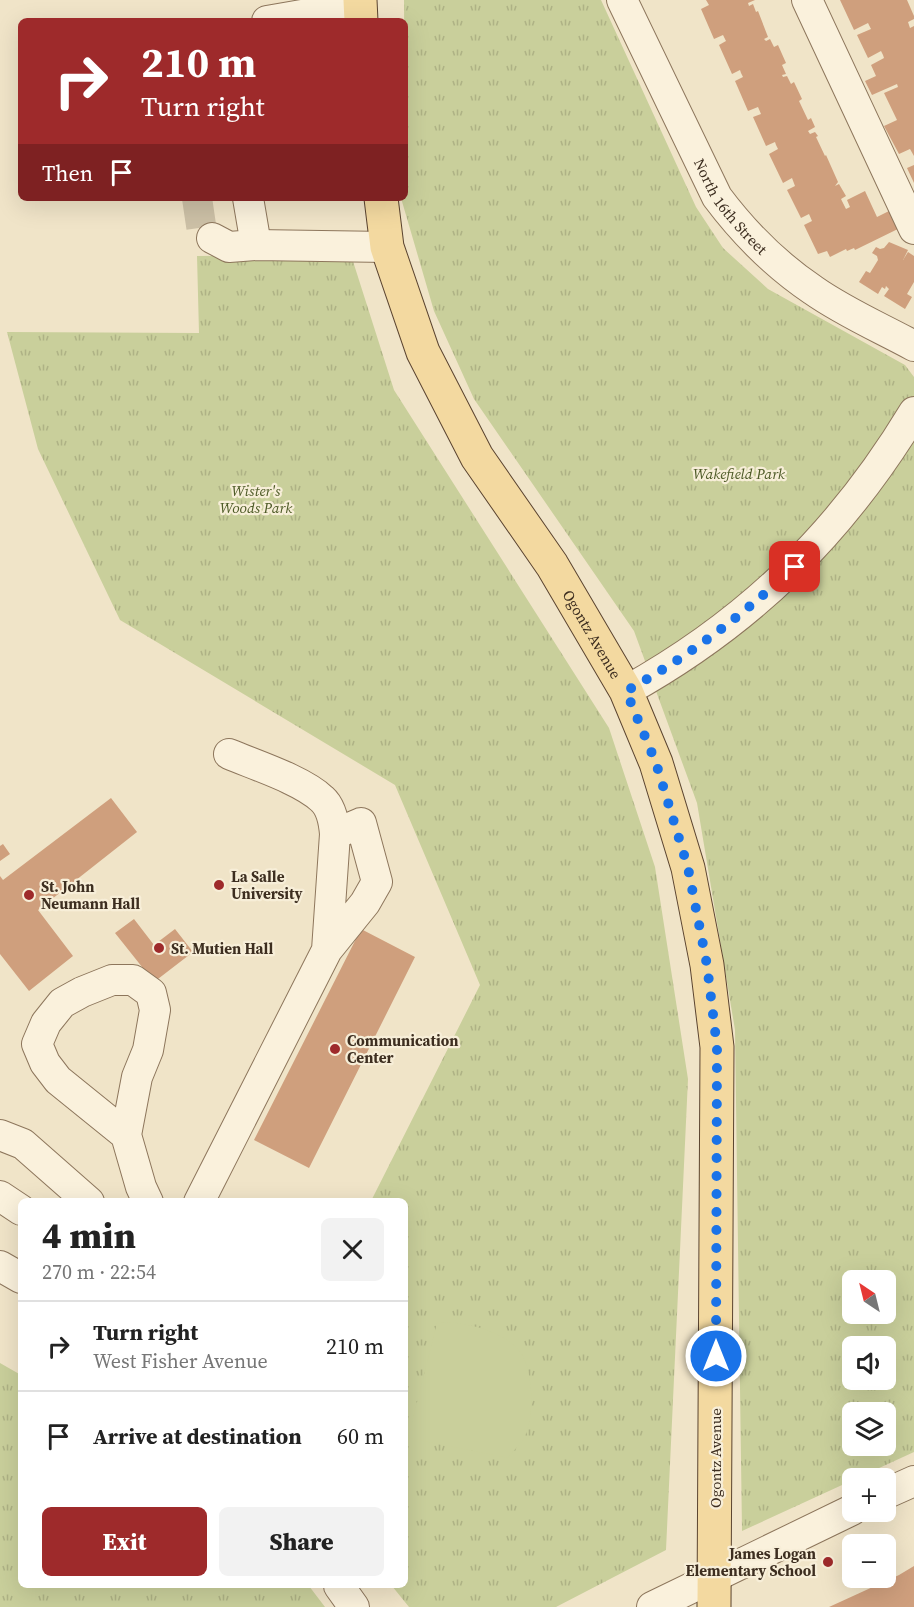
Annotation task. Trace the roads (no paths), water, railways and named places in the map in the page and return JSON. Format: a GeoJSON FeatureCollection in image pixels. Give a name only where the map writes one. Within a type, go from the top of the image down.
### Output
{"type":"FeatureCollection","features":[{"type":"Feature","properties":{"kind":"main road","name":"Ogontz Avenue"},"geometry":{"type":"LineString","coordinates":[[381,201],[387,248],[423,352],[477,457],[552,565],[626,691],[656,763],[688,868],[707,965],[717,1047],[714,1591]]}},
{"type":"Feature","properties":{"kind":"street","name":"North 16th Street"},"geometry":{"type":"LineString","coordinates":[[622,0],[717,197],[737,223],[782,266],[814,291],[914,346]]}},
{"type":"Feature","properties":{"kind":"street"},"geometry":{"type":"LineString","coordinates":[[807,0],[914,229]]}},
{"type":"Feature","properties":{"kind":"street"},"geometry":{"type":"LineString","coordinates":[[290,18],[361,9]]}},
{"type":"Feature","properties":{"kind":"street"},"geometry":{"type":"LineString","coordinates":[[249,201],[256,245]]}},
{"type":"Feature","properties":{"kind":"street"},"geometry":{"type":"LineString","coordinates":[[212,238],[229,248],[256,245],[387,248]]}},
{"type":"Feature","properties":{"kind":"street"},"geometry":{"type":"LineString","coordinates":[[626,691],[666,669],[722,630],[795,567],[876,472],[914,412]]}},
{"type":"Feature","properties":{"kind":"street"},"geometry":{"type":"LineString","coordinates":[[229,754],[297,784],[323,800],[334,821],[327,950]]}},
{"type":"Feature","properties":{"kind":"street"},"geometry":{"type":"LineString","coordinates":[[201,1198],[327,950],[366,903],[377,882],[361,823],[335,834]]}},
{"type":"Feature","properties":{"kind":"street"},"geometry":{"type":"LineString","coordinates":[[126,1135],[58,1080],[45,1063],[37,1044],[46,1023],[62,1003],[112,980],[133,980],[151,993],[155,1010],[148,1050],[137,1077],[126,1135],[146,1198]]}},
{"type":"Feature","properties":{"kind":"street"},"geometry":{"type":"LineString","coordinates":[[0,1135],[23,1144],[84,1198]]}},
{"type":"Feature","properties":{"kind":"street"},"geometry":{"type":"LineString","coordinates":[[0,1196],[18,1208]]}},
{"type":"Feature","properties":{"kind":"street"},"geometry":{"type":"LineString","coordinates":[[0,1266],[18,1276]]}},
{"type":"Feature","properties":{"kind":"street"},"geometry":{"type":"LineString","coordinates":[[896,1489],[914,1480]]}},
{"type":"Feature","properties":{"kind":"street"},"geometry":{"type":"LineString","coordinates":[[652,1607],[714,1591],[842,1516]]}},
{"type":"Feature","properties":{"kind":"street"},"geometry":{"type":"LineString","coordinates":[[340,1588],[354,1607]]}},
{"type":"Feature","properties":{"kind":"tunnel"},"geometry":{"type":"LineString","coordinates":[[197,201],[202,232],[212,238]]}},
{"type":"Feature","properties":{"kind":"place","name":"La Salle University"},"geometry":{"type":"Point","coordinates":[219,885]}},
{"type":"Feature","properties":{"kind":"place","name":"St. John Neumann Hall"},"geometry":{"type":"Point","coordinates":[29,895]}},
{"type":"Feature","properties":{"kind":"place","name":"St. Mutien Hall"},"geometry":{"type":"Point","coordinates":[159,948]}},
{"type":"Feature","properties":{"kind":"place","name":"Communication Center"},"geometry":{"type":"Point","coordinates":[335,1049]}},
{"type":"Feature","properties":{"kind":"place","name":"James Logan Elementary School"},"geometry":{"type":"Point","coordinates":[828,1562]}},
{"type":"Feature","properties":{"kind":"park label","name":"Wakefield Park"},"geometry":{"type":"Point","coordinates":[739,473]}},
{"type":"Feature","properties":{"kind":"park label","name":"Wister's Woods Park"},"geometry":{"type":"Point","coordinates":[256,498]}}]}
